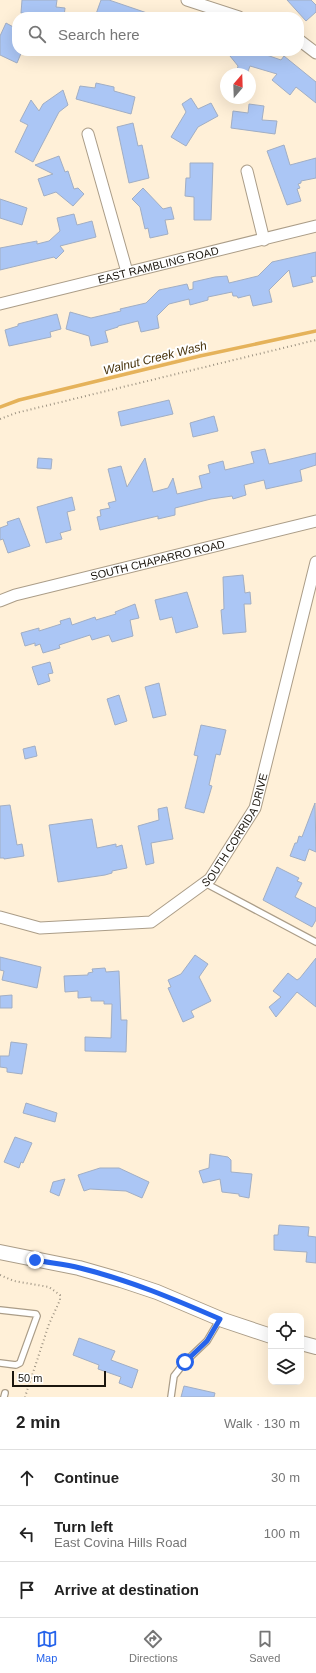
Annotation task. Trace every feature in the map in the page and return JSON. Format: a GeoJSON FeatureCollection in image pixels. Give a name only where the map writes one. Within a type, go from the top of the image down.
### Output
{"type":"FeatureCollection","features":[{"type":"Feature","properties":{"kind":"street"},"geometry":{"type":"LineString","coordinates":[[187,0],[224,12]]}},
{"type":"Feature","properties":{"kind":"street"},"geometry":{"type":"LineString","coordinates":[[304,44],[316,53]]}},
{"type":"Feature","properties":{"kind":"street"},"geometry":{"type":"LineString","coordinates":[[88,134],[127,272]]}},
{"type":"Feature","properties":{"kind":"street"},"geometry":{"type":"LineString","coordinates":[[247,171],[264,240]]}},
{"type":"Feature","properties":{"kind":"street","name":"EAST RAMBLING ROAD"},"geometry":{"type":"LineString","coordinates":[[0,304],[316,226]]}},
{"type":"Feature","properties":{"kind":"street","name":"SOUTH CHAPARRO ROAD"},"geometry":{"type":"LineString","coordinates":[[0,601],[15,595],[316,521]]}},
{"type":"Feature","properties":{"kind":"street","name":"SOUTH CORRIDA DRIVE"},"geometry":{"type":"LineString","coordinates":[[0,917],[40,928],[151,922],[210,879],[255,808],[316,562]]}},
{"type":"Feature","properties":{"kind":"street"},"geometry":{"type":"LineString","coordinates":[[0,1252],[79,1268],[121,1280],[156,1292],[220,1319],[268,1335]]}},
{"type":"Feature","properties":{"kind":"street"},"geometry":{"type":"LineString","coordinates":[[304,1344],[316,1347]]}},
{"type":"Feature","properties":{"kind":"lane"},"geometry":{"type":"LineString","coordinates":[[205,883],[316,942]]}},
{"type":"Feature","properties":{"kind":"lane"},"geometry":{"type":"LineString","coordinates":[[0,1310],[36,1314],[37,1316],[20,1363],[16,1365],[0,1363]]}},
{"type":"Feature","properties":{"kind":"lane"},"geometry":{"type":"LineString","coordinates":[[171,1397],[174,1376],[185,1362],[207,1341],[220,1319]]}},
{"type":"Feature","properties":{"kind":"path"},"geometry":{"type":"LineString","coordinates":[[0,419],[24,411],[316,340]]}},
{"type":"Feature","properties":{"kind":"building"},"geometry":{"type":"Polygon","coordinates":[[[22,0],[57,0],[56,7],[65,8],[65,12],[21,12],[22,0]]]}},
{"type":"Feature","properties":{"kind":"building"},"geometry":{"type":"Polygon","coordinates":[[[101,0],[109,0],[144,12],[97,12],[101,0]]]}},
{"type":"Feature","properties":{"kind":"building"},"geometry":{"type":"Polygon","coordinates":[[[287,0],[311,0],[316,5],[316,12],[306,21],[304,19],[304,12],[298,12],[287,0]]]}},
{"type":"Feature","properties":{"kind":"building"},"geometry":{"type":"Polygon","coordinates":[[[6,23],[12,26],[12,56],[20,56],[17,63],[0,55],[0,36],[6,23]]]}},
{"type":"Feature","properties":{"kind":"building"},"geometry":{"type":"Polygon","coordinates":[[[230,56],[269,56],[281,60],[284,56],[316,82],[316,103],[296,87],[290,95],[272,80],[277,74],[250,66],[249,68],[238,68],[238,66],[230,56]]]}},
{"type":"Feature","properties":{"kind":"building"},"geometry":{"type":"Polygon","coordinates":[[[96,83],[114,87],[114,91],[135,97],[131,114],[76,99],[80,86],[95,88],[96,83]]]}},
{"type":"Feature","properties":{"kind":"building"},"geometry":{"type":"Polygon","coordinates":[[[63,90],[68,105],[59,112],[33,162],[15,152],[28,125],[20,121],[31,100],[39,111],[43,104],[63,90]]]}},
{"type":"Feature","properties":{"kind":"building"},"geometry":{"type":"Polygon","coordinates":[[[191,98],[198,109],[211,103],[218,116],[198,127],[186,146],[171,137],[186,112],[182,104],[191,98]]]}},
{"type":"Feature","properties":{"kind":"building"},"geometry":{"type":"Polygon","coordinates":[[[249,104],[264,106],[262,120],[277,121],[275,134],[231,128],[233,111],[248,113],[249,104]]]}},
{"type":"Feature","properties":{"kind":"building"},"geometry":{"type":"Polygon","coordinates":[[[133,123],[138,146],[142,145],[149,178],[129,183],[117,127],[133,123]]]}},
{"type":"Feature","properties":{"kind":"building"},"geometry":{"type":"Polygon","coordinates":[[[284,145],[290,165],[316,158],[316,178],[301,181],[301,183],[298,184],[300,188],[297,189],[301,201],[287,205],[267,151],[284,145]]]}},
{"type":"Feature","properties":{"kind":"building"},"geometry":{"type":"Polygon","coordinates":[[[59,156],[65,172],[68,171],[74,189],[78,188],[84,194],[73,206],[56,192],[44,196],[38,179],[53,174],[35,165],[59,156]]]}},
{"type":"Feature","properties":{"kind":"building"},"geometry":{"type":"Polygon","coordinates":[[[190,163],[213,163],[211,220],[194,220],[194,197],[185,196],[186,178],[190,178],[190,163]]]}},
{"type":"Feature","properties":{"kind":"building"},"geometry":{"type":"Polygon","coordinates":[[[143,188],[163,209],[171,207],[174,219],[165,220],[168,234],[150,238],[148,228],[145,229],[140,207],[132,199],[143,188]]]}},
{"type":"Feature","properties":{"kind":"building"},"geometry":{"type":"Polygon","coordinates":[[[0,199],[27,208],[22,225],[0,218],[0,199]]]}},
{"type":"Feature","properties":{"kind":"building"},"geometry":{"type":"Polygon","coordinates":[[[74,214],[77,225],[92,221],[96,237],[60,246],[64,251],[56,259],[54,257],[0,270],[0,248],[37,241],[37,244],[49,241],[60,231],[57,218],[74,214]]]}},
{"type":"Feature","properties":{"kind":"building"},"geometry":{"type":"Polygon","coordinates":[[[316,252],[316,276],[311,277],[313,282],[293,287],[289,270],[269,290],[272,302],[253,306],[250,295],[238,298],[237,296],[233,296],[232,292],[208,297],[208,300],[190,305],[189,299],[169,304],[157,316],[159,328],[141,332],[138,321],[118,326],[105,331],[108,342],[91,346],[89,336],[66,329],[70,312],[91,318],[121,311],[120,309],[146,303],[159,290],[187,284],[189,290],[193,289],[193,282],[215,277],[227,276],[229,283],[258,276],[272,262],[316,252]]]}},
{"type":"Feature","properties":{"kind":"building"},"geometry":{"type":"Polygon","coordinates":[[[57,314],[61,329],[50,332],[51,337],[9,346],[5,330],[18,326],[18,324],[57,314]]]}},
{"type":"Feature","properties":{"kind":"building"},"geometry":{"type":"Polygon","coordinates":[[[169,400],[173,414],[121,426],[118,412],[169,400]]]}},
{"type":"Feature","properties":{"kind":"building"},"geometry":{"type":"Polygon","coordinates":[[[214,416],[218,431],[193,437],[190,423],[214,416]]]}},
{"type":"Feature","properties":{"kind":"building"},"geometry":{"type":"Polygon","coordinates":[[[265,449],[269,464],[316,453],[316,465],[300,470],[302,481],[266,489],[264,480],[244,485],[246,495],[233,499],[232,496],[211,499],[175,508],[175,515],[158,519],[158,516],[100,530],[97,517],[101,516],[100,510],[110,508],[108,503],[116,501],[108,469],[121,466],[127,487],[145,458],[153,492],[168,488],[173,478],[177,494],[202,488],[199,476],[210,473],[208,465],[223,461],[225,470],[254,463],[251,452],[265,449]]]}},
{"type":"Feature","properties":{"kind":"building"},"geometry":{"type":"Polygon","coordinates":[[[38,458],[52,459],[51,469],[37,468],[38,458]]]}},
{"type":"Feature","properties":{"kind":"building"},"geometry":{"type":"Polygon","coordinates":[[[72,497],[75,510],[67,512],[71,530],[60,533],[62,539],[46,543],[37,507],[72,497]]]}},
{"type":"Feature","properties":{"kind":"building"},"geometry":{"type":"Polygon","coordinates":[[[19,518],[30,546],[8,553],[3,539],[0,540],[0,528],[8,525],[7,522],[19,518]]]}},
{"type":"Feature","properties":{"kind":"building"},"geometry":{"type":"Polygon","coordinates":[[[243,575],[245,593],[250,592],[251,604],[244,604],[246,632],[223,634],[221,610],[224,609],[223,577],[243,575]]]}},
{"type":"Feature","properties":{"kind":"building"},"geometry":{"type":"Polygon","coordinates":[[[187,592],[198,627],[176,633],[172,617],[160,620],[155,600],[187,592]]]}},
{"type":"Feature","properties":{"kind":"building"},"geometry":{"type":"Polygon","coordinates":[[[135,604],[139,618],[130,620],[133,636],[112,642],[109,635],[92,640],[90,635],[59,645],[60,648],[43,653],[40,644],[35,646],[35,643],[25,646],[21,633],[39,628],[39,631],[61,624],[60,621],[70,618],[72,625],[95,617],[96,620],[116,614],[115,612],[135,604]]]}},
{"type":"Feature","properties":{"kind":"building"},"geometry":{"type":"Polygon","coordinates":[[[50,662],[53,673],[48,674],[50,681],[38,685],[32,667],[50,662]]]}},
{"type":"Feature","properties":{"kind":"building"},"geometry":{"type":"Polygon","coordinates":[[[159,683],[166,715],[153,718],[145,687],[159,683]]]}},
{"type":"Feature","properties":{"kind":"building"},"geometry":{"type":"Polygon","coordinates":[[[119,695],[127,721],[115,725],[107,699],[119,695]]]}},
{"type":"Feature","properties":{"kind":"building"},"geometry":{"type":"Polygon","coordinates":[[[201,725],[226,730],[220,755],[216,754],[209,785],[212,786],[204,813],[185,808],[198,756],[194,755],[201,725]]]}},
{"type":"Feature","properties":{"kind":"building"},"geometry":{"type":"Polygon","coordinates":[[[35,746],[37,756],[25,759],[23,749],[35,746]]]}},
{"type":"Feature","properties":{"kind":"building"},"geometry":{"type":"Polygon","coordinates":[[[315,803],[316,852],[309,849],[305,861],[290,856],[299,836],[302,837],[315,803]]]}},
{"type":"Feature","properties":{"kind":"building"},"geometry":{"type":"Polygon","coordinates":[[[10,805],[17,845],[22,844],[24,856],[4,859],[0,858],[0,806],[10,805]]]}},
{"type":"Feature","properties":{"kind":"building"},"geometry":{"type":"Polygon","coordinates":[[[167,807],[173,839],[151,843],[154,863],[146,865],[138,826],[159,820],[158,809],[167,807]]]}},
{"type":"Feature","properties":{"kind":"building"},"geometry":{"type":"Polygon","coordinates":[[[92,819],[97,848],[116,844],[116,847],[122,845],[127,868],[112,871],[112,873],[105,875],[58,882],[49,825],[92,819]]]}},
{"type":"Feature","properties":{"kind":"building"},"geometry":{"type":"Polygon","coordinates":[[[277,867],[299,878],[297,881],[302,883],[295,897],[316,908],[316,920],[312,927],[263,900],[277,867]]]}},
{"type":"Feature","properties":{"kind":"building"},"geometry":{"type":"Polygon","coordinates":[[[195,955],[208,964],[199,977],[211,1001],[191,1011],[194,1017],[183,1022],[168,988],[171,987],[168,980],[181,974],[195,955]]]}},
{"type":"Feature","properties":{"kind":"building"},"geometry":{"type":"Polygon","coordinates":[[[0,957],[41,967],[37,988],[2,980],[4,971],[0,970],[0,957]]]}},
{"type":"Feature","properties":{"kind":"building"},"geometry":{"type":"Polygon","coordinates":[[[316,958],[316,1007],[297,992],[276,1017],[269,1007],[281,997],[273,991],[288,973],[297,980],[300,978],[316,958]]]}},
{"type":"Feature","properties":{"kind":"building"},"geometry":{"type":"Polygon","coordinates":[[[105,968],[106,972],[119,971],[121,1020],[127,1020],[126,1052],[85,1051],[85,1037],[111,1038],[112,1004],[104,1004],[104,1001],[91,1001],[91,997],[78,998],[78,991],[65,992],[64,976],[88,975],[88,973],[93,972],[92,969],[105,968]]]}},
{"type":"Feature","properties":{"kind":"building"},"geometry":{"type":"Polygon","coordinates":[[[12,995],[12,1008],[0,1008],[0,996],[12,995]]]}},
{"type":"Feature","properties":{"kind":"building"},"geometry":{"type":"Polygon","coordinates":[[[11,1042],[27,1044],[22,1074],[7,1072],[7,1068],[0,1067],[0,1056],[9,1056],[11,1042]]]}},
{"type":"Feature","properties":{"kind":"building"},"geometry":{"type":"Polygon","coordinates":[[[26,1103],[57,1113],[55,1122],[23,1113],[26,1103]]]}},
{"type":"Feature","properties":{"kind":"building"},"geometry":{"type":"Polygon","coordinates":[[[15,1137],[32,1143],[23,1163],[21,1162],[19,1168],[4,1162],[15,1137]]]}},
{"type":"Feature","properties":{"kind":"building"},"geometry":{"type":"Polygon","coordinates":[[[210,1154],[228,1157],[231,1160],[231,1172],[252,1174],[249,1198],[239,1196],[239,1194],[222,1192],[220,1179],[203,1183],[199,1171],[209,1168],[210,1154]]]}},
{"type":"Feature","properties":{"kind":"building"},"geometry":{"type":"Polygon","coordinates":[[[100,1168],[119,1168],[149,1182],[142,1198],[126,1191],[90,1189],[84,1191],[78,1175],[100,1168]]]}},
{"type":"Feature","properties":{"kind":"building"},"geometry":{"type":"Polygon","coordinates":[[[65,1179],[59,1196],[50,1192],[53,1182],[65,1179]]]}},
{"type":"Feature","properties":{"kind":"building"},"geometry":{"type":"Polygon","coordinates":[[[279,1225],[309,1227],[308,1236],[316,1237],[316,1263],[306,1262],[307,1252],[274,1250],[274,1235],[278,1235],[279,1225]]]}},
{"type":"Feature","properties":{"kind":"building"},"geometry":{"type":"Polygon","coordinates":[[[79,1338],[115,1351],[111,1360],[138,1370],[132,1388],[119,1383],[121,1377],[98,1369],[99,1365],[73,1355],[79,1338]]]}},
{"type":"Feature","properties":{"kind":"building"},"geometry":{"type":"Polygon","coordinates":[[[184,1386],[215,1393],[214,1397],[181,1397],[184,1386]]]}},
{"type":"Feature","properties":{"kind":"waterway","name":"Walnut Creek Wash"},"geometry":{"type":"LineString","coordinates":[[0,407],[19,400],[200,356],[316,331]]}},
{"type":"Feature","properties":{"kind":"route"},"geometry":{"type":"LineString","coordinates":[[35,1260],[79,1268],[121,1280],[156,1292],[220,1319],[207,1341],[185,1362]]}}]}
